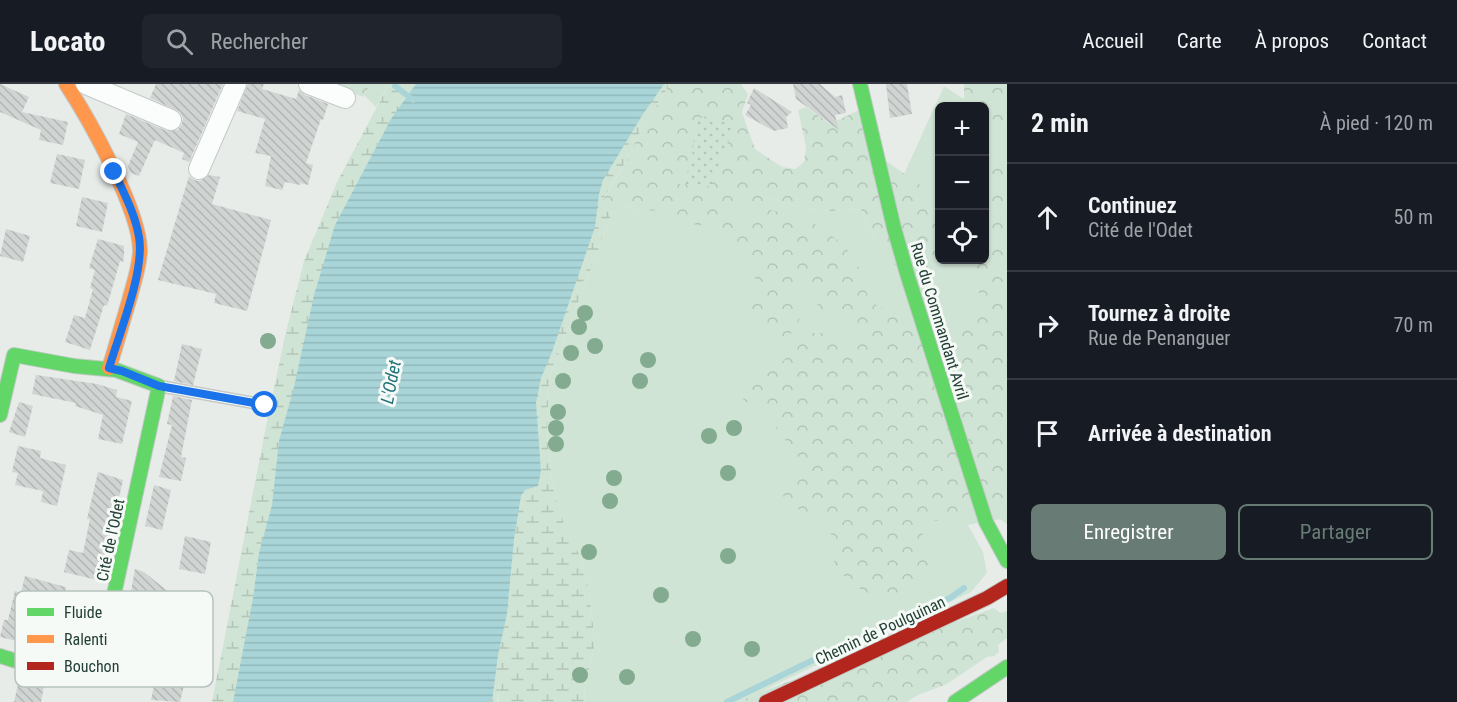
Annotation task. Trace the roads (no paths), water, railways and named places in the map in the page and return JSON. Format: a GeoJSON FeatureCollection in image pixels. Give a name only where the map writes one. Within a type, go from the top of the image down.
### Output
{"type":"FeatureCollection","features":[{"type":"Feature","properties":{"kind":"street"},"geometry":{"type":"LineString","coordinates":[[66,84],[96,136],[121,187],[133,215],[139,237],[138,269],[109,368]]}},
{"type":"Feature","properties":{"kind":"street"},"geometry":{"type":"LineString","coordinates":[[86,84],[171,120]]}},
{"type":"Feature","properties":{"kind":"street"},"geometry":{"type":"LineString","coordinates":[[199,169],[236,84]]}},
{"type":"Feature","properties":{"kind":"street"},"geometry":{"type":"LineString","coordinates":[[309,84],[345,98]]}},
{"type":"Feature","properties":{"kind":"street","name":"Rue du Commandant Avril"},"geometry":{"type":"LineString","coordinates":[[860,84],[908,277],[986,522],[1007,561]]}},
{"type":"Feature","properties":{"kind":"street"},"geometry":{"type":"LineString","coordinates":[[0,415],[14,355],[74,366],[109,368],[159,386]]}},
{"type":"Feature","properties":{"kind":"street","name":"Cité de l'Odet"},"geometry":{"type":"LineString","coordinates":[[115,591],[159,386]]}},
{"type":"Feature","properties":{"kind":"street","name":"Chemin de Poulguinan"},"geometry":{"type":"LineString","coordinates":[[766,702],[987,598],[1007,586]]}},
{"type":"Feature","properties":{"kind":"street","name":"Cité de l'Odet"},"geometry":{"type":"LineString","coordinates":[[0,656],[15,660]]}},
{"type":"Feature","properties":{"kind":"street"},"geometry":{"type":"LineString","coordinates":[[954,702],[1007,667]]}},
{"type":"Feature","properties":{"kind":"lane"},"geometry":{"type":"LineString","coordinates":[[159,386],[265,405]]}},
{"type":"Feature","properties":{"kind":"water","name":"L'Odet"},"geometry":{"type":"Polygon","coordinates":[[[416,84],[664,84],[603,180],[595,227],[541,378],[536,403],[541,471],[538,486],[525,490],[521,496],[514,539],[507,614],[498,655],[492,702],[233,702],[253,598],[259,553],[272,505],[279,441],[294,387],[314,295],[335,225],[391,119],[416,84]]]}},
{"type":"Feature","properties":{"kind":"waterway"},"geometry":{"type":"LineString","coordinates":[[395,86],[413,100]]}},
{"type":"Feature","properties":{"kind":"waterway"},"geometry":{"type":"LineString","coordinates":[[727,702],[950,598],[964,588]]}}]}
